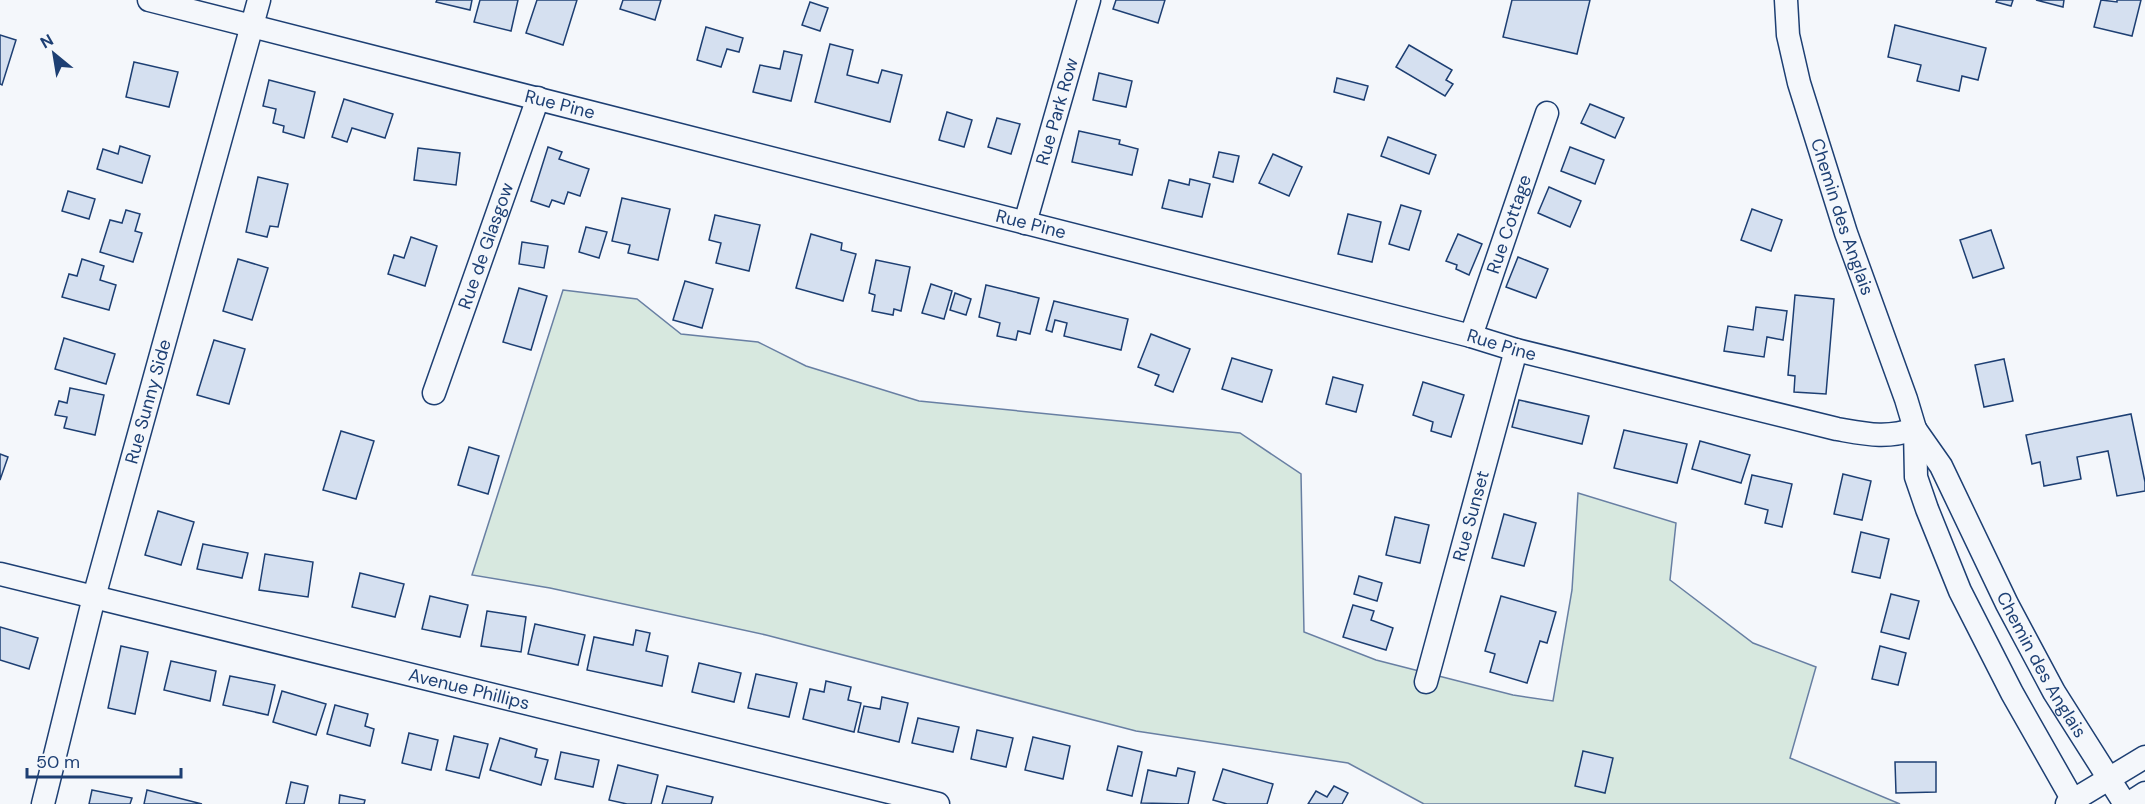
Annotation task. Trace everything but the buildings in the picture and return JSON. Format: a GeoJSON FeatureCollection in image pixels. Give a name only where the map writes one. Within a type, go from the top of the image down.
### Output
{"type":"FeatureCollection","features":[{"type":"Feature","properties":{"kind":"street","name":"Rue Pine"},"geometry":{"type":"LineString","coordinates":[[149,0],[1471,336],[1516,350],[1837,429],[1882,436],[1897,435],[1915,429]]}},
{"type":"Feature","properties":{"kind":"street","name":"Rue Sunny Side"},"geometry":{"type":"LineString","coordinates":[[43,804],[94,597],[259,0]]}},
{"type":"Feature","properties":{"kind":"street","name":"Rue Park Row"},"geometry":{"type":"LineString","coordinates":[[1025,223],[1089,0]]}},
{"type":"Feature","properties":{"kind":"street","name":"Chemin des Anglais"},"geometry":{"type":"LineString","coordinates":[[1786,0],[1788,35],[1799,83],[1846,233],[1915,429],[1916,477],[1946,559],[1994,659],[2072,803]]}},
{"type":"Feature","properties":{"kind":"street","name":"Rue de Glasgow"},"geometry":{"type":"LineString","coordinates":[[434,393],[538,98]]}},
{"type":"Feature","properties":{"kind":"street","name":"Rue Cottage"},"geometry":{"type":"LineString","coordinates":[[1471,336],[1547,112]]}},
{"type":"Feature","properties":{"kind":"street","name":"Rue Sunset"},"geometry":{"type":"LineString","coordinates":[[1425,682],[1516,350]]}},
{"type":"Feature","properties":{"kind":"street","name":"Chemin des Anglais"},"geometry":{"type":"LineString","coordinates":[[1915,429],[1941,466],[2007,604],[2054,692],[2078,733],[2126,804]]}},
{"type":"Feature","properties":{"kind":"street","name":"Avenue Phillips"},"geometry":{"type":"LineString","coordinates":[[0,574],[938,804]]}},
{"type":"Feature","properties":{"kind":"street"},"geometry":{"type":"LineString","coordinates":[[2072,803],[2145,757]]}},
{"type":"Feature","properties":{"kind":"street"},"geometry":{"type":"LineString","coordinates":[[2126,804],[2145,793]]}},
{"type":"Feature","properties":{"kind":"shaded area"},"geometry":{"type":"Polygon","coordinates":[[[563,290],[637,299],[681,334],[758,342],[806,366],[919,401],[1240,433],[1301,474],[1304,632],[1376,660],[1513,695],[1553,701],[1572,590],[1578,493],[1676,523],[1670,580],[1753,643],[1816,667],[1790,758],[1900,804],[1424,804],[1348,763],[1136,731],[766,635],[550,588],[472,575],[563,290]]]}}]}
